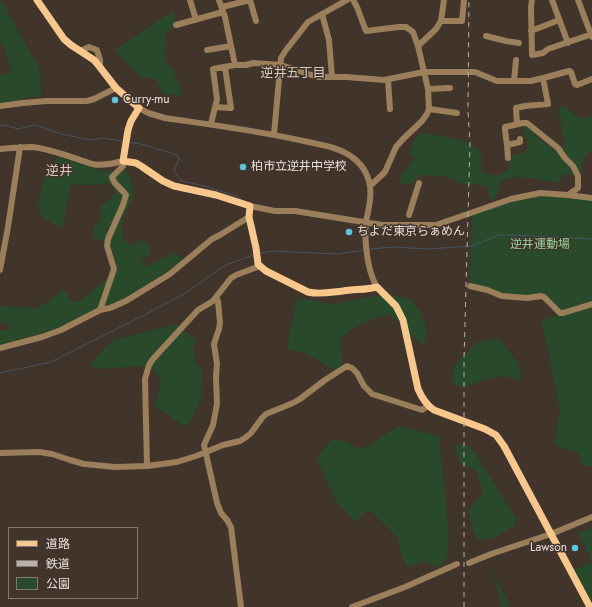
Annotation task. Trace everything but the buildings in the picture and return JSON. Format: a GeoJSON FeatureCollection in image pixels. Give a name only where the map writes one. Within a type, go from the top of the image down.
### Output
{"type":"FeatureCollection","features":[{"type":"Feature","properties":{"kind":"main road"},"geometry":{"type":"LineString","coordinates":[[38,0],[64,39],[89,56],[100,67],[116,88],[139,108],[131,121],[128,130],[123,161],[132,162],[141,166],[163,181],[174,186],[250,206],[249,216],[258,264],[266,271],[315,294],[371,289],[377,287],[396,306],[403,320],[418,389],[422,398],[428,406],[434,410],[485,429],[496,435],[504,446],[590,607]]}},
{"type":"Feature","properties":{"kind":"street"},"geometry":{"type":"LineString","coordinates":[[190,0],[196,20]]}},
{"type":"Feature","properties":{"kind":"street"},"geometry":{"type":"LineString","coordinates":[[219,0],[223,10],[235,65]]}},
{"type":"Feature","properties":{"kind":"street"},"geometry":{"type":"LineString","coordinates":[[176,25],[196,20],[250,0],[256,21]]}},
{"type":"Feature","properties":{"kind":"street"},"geometry":{"type":"LineString","coordinates":[[274,134],[281,58],[308,22],[347,0]]}},
{"type":"Feature","properties":{"kind":"street"},"geometry":{"type":"LineString","coordinates":[[353,0],[366,30],[406,27],[413,32],[418,46],[428,88],[429,109],[427,114],[396,147],[385,172],[370,186]]}},
{"type":"Feature","properties":{"kind":"street"},"geometry":{"type":"LineString","coordinates":[[418,46],[436,29],[441,21],[444,0]]}},
{"type":"Feature","properties":{"kind":"street"},"geometry":{"type":"LineString","coordinates":[[441,21],[462,21],[464,0]]}},
{"type":"Feature","properties":{"kind":"street"},"geometry":{"type":"LineString","coordinates":[[532,0],[532,55],[543,53],[548,49],[592,36],[578,0]]}},
{"type":"Feature","properties":{"kind":"street"},"geometry":{"type":"LineString","coordinates":[[552,0],[568,43]]}},
{"type":"Feature","properties":{"kind":"street"},"geometry":{"type":"LineString","coordinates":[[322,14],[329,40],[332,77]]}},
{"type":"Feature","properties":{"kind":"street"},"geometry":{"type":"LineString","coordinates":[[531,31],[559,20]]}},
{"type":"Feature","properties":{"kind":"street"},"geometry":{"type":"LineString","coordinates":[[486,36],[519,43]]}},
{"type":"Feature","properties":{"kind":"street"},"geometry":{"type":"LineString","coordinates":[[206,50],[231,46]]}},
{"type":"Feature","properties":{"kind":"street"},"geometry":{"type":"LineString","coordinates":[[514,81],[516,60]]}},
{"type":"Feature","properties":{"kind":"street"},"geometry":{"type":"LineString","coordinates":[[211,124],[217,99],[213,69],[235,65],[246,65],[253,63],[281,65],[318,77],[346,77],[384,80],[424,72],[473,72],[497,81],[531,81],[569,71],[571,72],[575,84],[577,85],[592,79]]}},
{"type":"Feature","properties":{"kind":"street"},"geometry":{"type":"LineString","coordinates":[[215,107],[231,108],[225,67]]}},
{"type":"Feature","properties":{"kind":"street"},"geometry":{"type":"LineString","coordinates":[[517,124],[516,108],[548,104],[543,78]]}},
{"type":"Feature","properties":{"kind":"street"},"geometry":{"type":"LineString","coordinates":[[388,80],[390,109]]}},
{"type":"Feature","properties":{"kind":"street"},"geometry":{"type":"LineString","coordinates":[[0,106],[47,101],[87,101],[116,88]]}},
{"type":"Feature","properties":{"kind":"street"},"geometry":{"type":"LineString","coordinates":[[428,88],[450,88]]}},
{"type":"Feature","properties":{"kind":"street"},"geometry":{"type":"LineString","coordinates":[[139,108],[156,116],[274,134],[337,149],[350,155],[359,164],[368,177],[370,186],[371,200],[366,223],[366,241],[369,266],[377,287]]}},
{"type":"Feature","properties":{"kind":"street"},"geometry":{"type":"LineString","coordinates":[[429,109],[458,112]]}},
{"type":"Feature","properties":{"kind":"street"},"geometry":{"type":"LineString","coordinates":[[508,158],[503,124],[527,123],[558,148],[573,166],[578,176],[578,188],[568,195]]}},
{"type":"Feature","properties":{"kind":"street"},"geometry":{"type":"LineString","coordinates":[[507,145],[520,142],[520,139]]}},
{"type":"Feature","properties":{"kind":"street"},"geometry":{"type":"LineString","coordinates":[[0,270],[20,147]]}},
{"type":"Feature","properties":{"kind":"street"},"geometry":{"type":"LineString","coordinates":[[0,149],[33,147],[98,165],[123,161],[122,166],[112,177],[112,181],[123,190],[126,195],[108,239],[107,246],[114,269],[100,310]]}},
{"type":"Feature","properties":{"kind":"street"},"geometry":{"type":"LineString","coordinates":[[409,215],[419,183]]}},
{"type":"Feature","properties":{"kind":"street"},"geometry":{"type":"LineString","coordinates":[[250,206],[275,211],[295,211],[382,225],[436,225],[511,199],[540,193],[592,198]]}},
{"type":"Feature","properties":{"kind":"street"},"geometry":{"type":"LineString","coordinates":[[0,348],[42,337],[61,330],[100,310],[110,308],[126,301],[170,274],[212,239],[249,216]]}},
{"type":"Feature","properties":{"kind":"street"},"geometry":{"type":"LineString","coordinates":[[146,466],[145,378],[149,365],[198,310],[213,301],[231,278],[260,266]]}},
{"type":"Feature","properties":{"kind":"street"},"geometry":{"type":"LineString","coordinates":[[470,286],[487,290],[502,296],[527,298],[541,296],[544,297],[560,313],[592,304]]}},
{"type":"Feature","properties":{"kind":"street"},"geometry":{"type":"LineString","coordinates":[[216,297],[218,301],[220,323],[214,344],[217,364],[217,404],[212,429],[204,445],[217,503],[221,513],[231,527],[240,607]]}},
{"type":"Feature","properties":{"kind":"street"},"geometry":{"type":"LineString","coordinates":[[0,453],[38,452],[52,454],[89,465],[115,467],[146,466],[177,462],[222,445],[240,441],[251,433],[266,414],[300,399],[347,366],[352,368],[357,373],[364,386],[372,394],[422,410],[428,406]]}},
{"type":"Feature","properties":{"kind":"street"},"geometry":{"type":"LineString","coordinates":[[469,563],[491,554],[535,540],[592,517]]}},
{"type":"Feature","properties":{"kind":"street"},"geometry":{"type":"LineString","coordinates":[[352,607],[405,587],[457,564]]}},
{"type":"Feature","properties":{"kind":"green space"},"geometry":{"type":"Polygon","coordinates":[[[0,0],[40,70],[41,96],[0,105],[0,76],[12,71],[0,39],[0,0]]]}},
{"type":"Feature","properties":{"kind":"green space"},"geometry":{"type":"Polygon","coordinates":[[[173,11],[176,25],[165,34],[164,60],[173,70],[183,96],[163,94],[156,79],[140,76],[115,50],[173,11]]]}},
{"type":"Feature","properties":{"kind":"green space"},"geometry":{"type":"Polygon","coordinates":[[[563,105],[580,119],[592,115],[592,149],[582,160],[582,169],[574,175],[564,174],[559,183],[521,177],[508,178],[501,182],[497,196],[493,200],[489,199],[488,188],[476,183],[466,185],[442,176],[422,175],[410,184],[400,184],[401,176],[414,158],[409,154],[415,138],[422,133],[465,141],[481,152],[481,172],[493,175],[501,174],[506,171],[512,155],[524,153],[528,146],[522,125],[527,126],[538,138],[558,152],[565,144],[558,110],[563,105]]]}},
{"type":"Feature","properties":{"kind":"green space"},"geometry":{"type":"Polygon","coordinates":[[[58,156],[104,172],[125,170],[131,178],[134,197],[124,215],[121,228],[124,240],[132,246],[140,240],[148,243],[151,254],[141,260],[145,267],[174,253],[183,260],[150,283],[120,301],[97,309],[69,324],[0,345],[0,330],[8,331],[10,325],[0,322],[0,306],[38,308],[64,290],[72,302],[79,301],[118,270],[112,249],[109,245],[94,238],[93,229],[100,219],[100,207],[117,192],[108,183],[93,185],[70,185],[63,227],[54,224],[41,216],[38,208],[44,178],[58,156]]]}},
{"type":"Feature","properties":{"kind":"green space","name":"逆井運動場"},"geometry":{"type":"Polygon","coordinates":[[[540,193],[592,198],[592,467],[582,465],[578,453],[554,445],[560,411],[541,321],[563,313],[541,296],[527,298],[470,286],[472,212],[540,193]]]}},
{"type":"Feature","properties":{"kind":"green space"},"geometry":{"type":"Polygon","coordinates":[[[386,294],[411,299],[422,315],[427,330],[425,342],[422,345],[391,316],[381,316],[355,327],[341,338],[342,370],[331,368],[305,353],[288,349],[289,335],[297,298],[332,304],[386,294]]]}},
{"type":"Feature","properties":{"kind":"green space"},"geometry":{"type":"Polygon","coordinates":[[[177,324],[196,340],[193,350],[197,365],[202,368],[201,400],[187,427],[154,406],[161,382],[153,369],[141,366],[99,369],[90,364],[114,340],[177,324]]]}},
{"type":"Feature","properties":{"kind":"green space"},"geometry":{"type":"Polygon","coordinates":[[[499,338],[519,364],[521,381],[501,375],[462,388],[452,383],[453,367],[477,342],[499,338]]]}},
{"type":"Feature","properties":{"kind":"green space"},"geometry":{"type":"Polygon","coordinates":[[[399,426],[439,436],[449,534],[447,558],[437,568],[426,561],[410,567],[406,565],[400,550],[399,539],[372,512],[366,511],[358,519],[357,524],[337,503],[316,458],[332,439],[345,441],[361,450],[399,426]]]}},
{"type":"Feature","properties":{"kind":"green space"},"geometry":{"type":"Polygon","coordinates":[[[454,443],[471,447],[516,518],[515,525],[498,536],[479,541],[472,528],[469,510],[483,493],[476,470],[461,464],[454,443]]]}},
{"type":"Feature","properties":{"kind":"green space"},"geometry":{"type":"Polygon","coordinates":[[[592,527],[592,561],[578,533],[592,527]]]}},
{"type":"Feature","properties":{"kind":"green space"},"geometry":{"type":"Polygon","coordinates":[[[592,562],[592,607],[573,570],[592,562]]]}},
{"type":"Feature","properties":{"kind":"green space"},"geometry":{"type":"Polygon","coordinates":[[[487,563],[511,607],[501,607],[497,586],[487,563]]]}},
{"type":"Feature","properties":{"kind":"waterway"},"geometry":{"type":"LineString","coordinates":[[0,126],[5,125],[18,129],[35,125],[61,134],[91,140],[102,138],[122,141]]}},
{"type":"Feature","properties":{"kind":"waterway"},"geometry":{"type":"LineString","coordinates":[[129,142],[141,144],[177,155],[179,158],[174,172],[182,181],[236,196],[242,200]]}},
{"type":"Feature","properties":{"kind":"waterway"},"geometry":{"type":"LineString","coordinates":[[254,224],[256,232]]}},
{"type":"Feature","properties":{"kind":"waterway"},"geometry":{"type":"LineString","coordinates":[[369,249],[394,247],[426,249],[472,246],[499,235],[592,239]]}},
{"type":"Feature","properties":{"kind":"waterway"},"geometry":{"type":"LineString","coordinates":[[260,253],[272,251],[338,254],[364,250]]}},
{"type":"Feature","properties":{"kind":"waterway"},"geometry":{"type":"LineString","coordinates":[[0,373],[51,362],[184,294],[224,266],[253,255]]}},
{"type":"Feature","properties":{"kind":"railway"},"geometry":{"type":"LineString","coordinates":[[464,607],[464,359],[470,143],[468,112],[469,0]]}},
{"type":"Feature","properties":{"kind":"place","name":"Curry-mu"},"geometry":{"type":"Point","coordinates":[115,100]}},
{"type":"Feature","properties":{"kind":"place","name":"柏市立逆井中学校"},"geometry":{"type":"Point","coordinates":[243,167]}},
{"type":"Feature","properties":{"kind":"place","name":"ちよだ東京らぁめん"},"geometry":{"type":"Point","coordinates":[349,232]}},
{"type":"Feature","properties":{"kind":"place","name":"Lawson"},"geometry":{"type":"Point","coordinates":[575,548]}},
{"type":"Feature","properties":{"kind":"district","name":"逆井五丁目"},"geometry":{"type":"Point","coordinates":[293,74]}},
{"type":"Feature","properties":{"kind":"district","name":"逆井"},"geometry":{"type":"Point","coordinates":[59,172]}}]}
